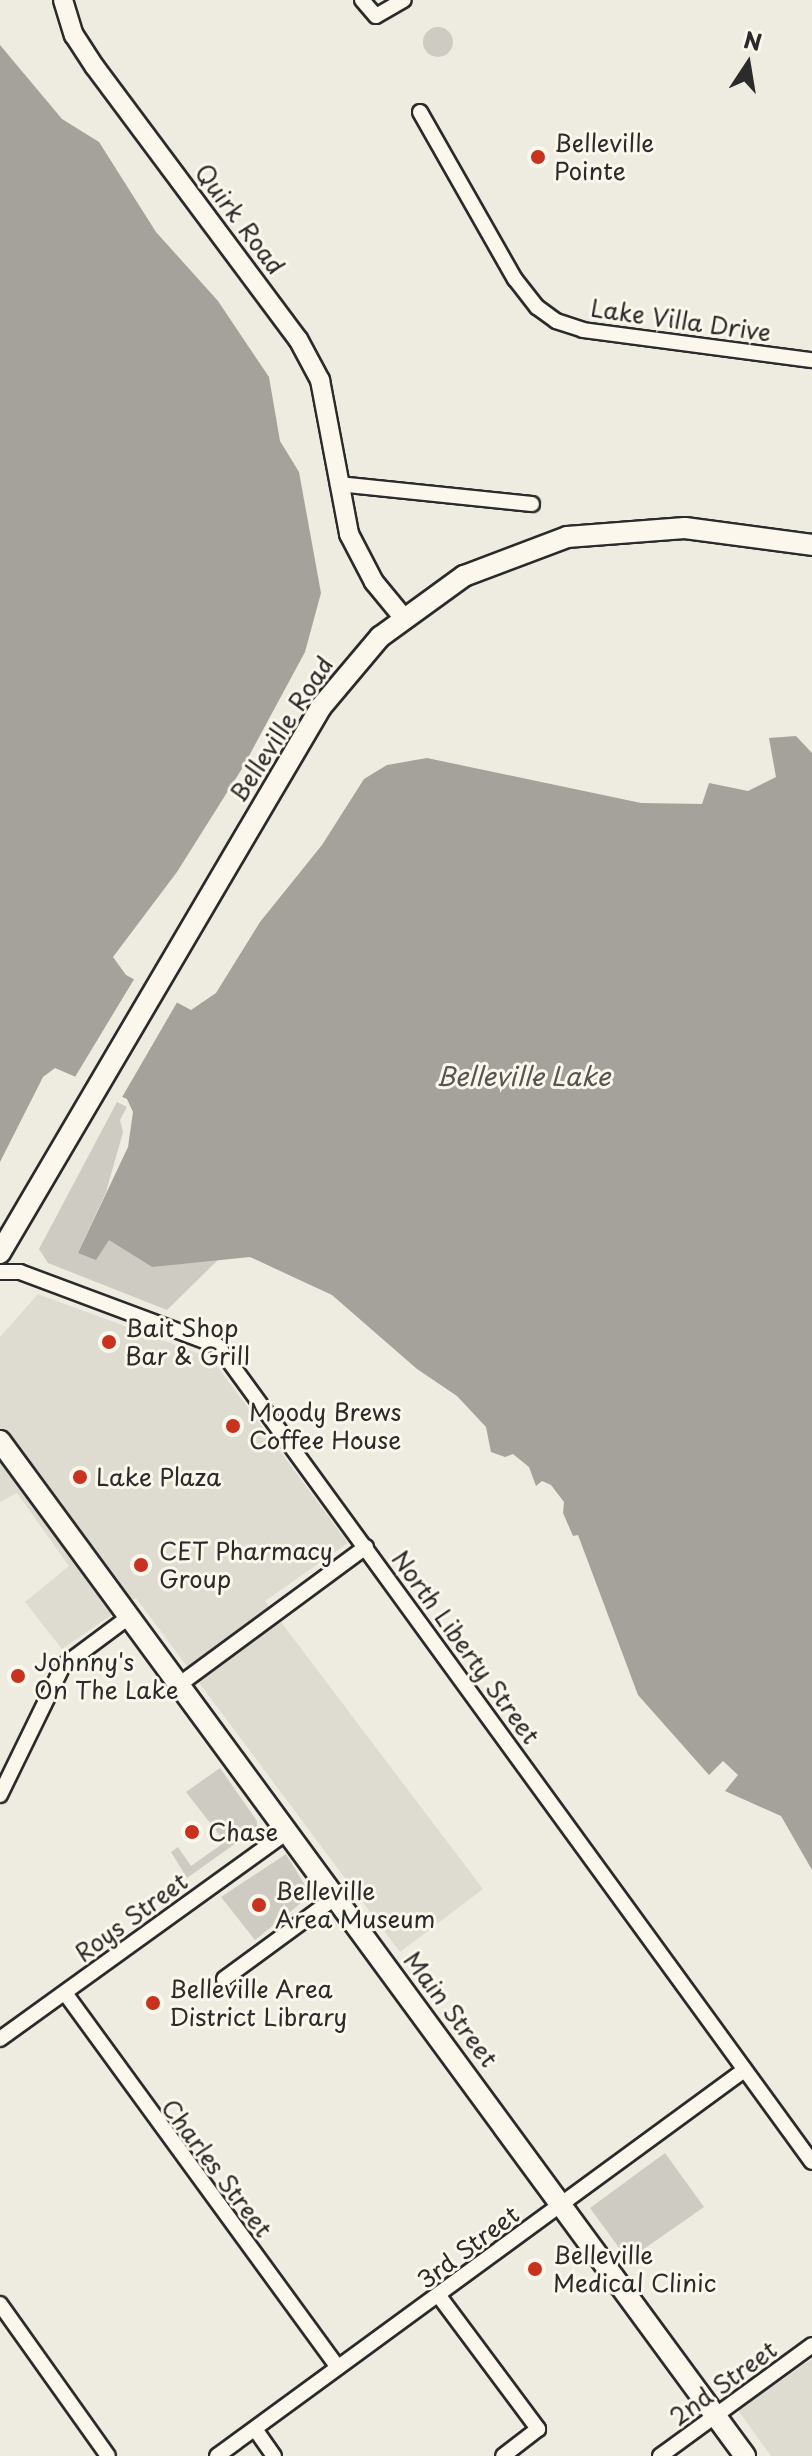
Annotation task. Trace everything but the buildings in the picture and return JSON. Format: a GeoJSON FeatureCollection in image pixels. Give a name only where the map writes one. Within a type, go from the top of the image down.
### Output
{"type":"FeatureCollection","features":[{"type":"Feature","properties":{"kind":"main road","name":"Belleville Road"},"geometry":{"type":"LineString","coordinates":[[0,1253],[153,986],[321,707],[357,661],[403,617],[494,562],[567,537],[685,528],[812,545]]}},
{"type":"Feature","properties":{"kind":"main road","name":"Main Street"},"geometry":{"type":"LineString","coordinates":[[0,1441],[745,2456]]}},
{"type":"Feature","properties":{"kind":"street","name":"Quirk Road"},"geometry":{"type":"LineString","coordinates":[[63,0],[74,35],[95,67],[298,339],[320,380],[338,484],[359,559],[403,617]]}},
{"type":"Feature","properties":{"kind":"street"},"geometry":{"type":"LineString","coordinates":[[362,0],[376,16],[404,0]]}},
{"type":"Feature","properties":{"kind":"street","name":"Lake Villa Drive"},"geometry":{"type":"LineString","coordinates":[[420,112],[515,279],[537,307],[556,321],[583,330],[812,360]]}},
{"type":"Feature","properties":{"kind":"street"},"geometry":{"type":"LineString","coordinates":[[338,484],[532,504]]}},
{"type":"Feature","properties":{"kind":"street","name":"North Liberty Street"},"geometry":{"type":"LineString","coordinates":[[0,1272],[20,1272],[218,1346],[812,2162]]}},
{"type":"Feature","properties":{"kind":"street"},"geometry":{"type":"LineString","coordinates":[[180,1684],[366,1547]]}},
{"type":"Feature","properties":{"kind":"street"},"geometry":{"type":"LineString","coordinates":[[0,1795],[63,1666],[130,1616]]}},
{"type":"Feature","properties":{"kind":"street","name":"Roys Street"},"geometry":{"type":"LineString","coordinates":[[0,2039],[288,1831]]}},
{"type":"Feature","properties":{"kind":"street"},"geometry":{"type":"LineString","coordinates":[[224,1979],[336,1897]]}},
{"type":"Feature","properties":{"kind":"street","name":"Charles Street"},"geometry":{"type":"LineString","coordinates":[[65,1993],[338,2367]]}},
{"type":"Feature","properties":{"kind":"street","name":"3rd Street"},"geometry":{"type":"LineString","coordinates":[[217,2456],[743,2071]]}},
{"type":"Feature","properties":{"kind":"street"},"geometry":{"type":"LineString","coordinates":[[439,2296],[538,2429],[503,2456]]}},
{"type":"Feature","properties":{"kind":"street"},"geometry":{"type":"LineString","coordinates":[[0,2304],[108,2456]]}},
{"type":"Feature","properties":{"kind":"street","name":"2nd Street"},"geometry":{"type":"LineString","coordinates":[[660,2456],[812,2345]]}},
{"type":"Feature","properties":{"kind":"street"},"geometry":{"type":"LineString","coordinates":[[255,2429],[274,2456]]}},
{"type":"Feature","properties":{"kind":"shaded area"},"geometry":{"type":"Polygon","coordinates":[[[438,27],[449,31],[453,42],[449,53],[438,57],[427,53],[423,42],[427,31],[438,27]]]}},
{"type":"Feature","properties":{"kind":"shaded area"},"geometry":{"type":"Polygon","coordinates":[[[117,1102],[127,1107],[120,1120],[123,1132],[106,1192],[78,1253],[109,1239],[152,1267],[221,1257],[167,1310],[48,1263],[39,1249],[117,1102]]]}},
{"type":"Feature","properties":{"kind":"shaded area"},"geometry":{"type":"Polygon","coordinates":[[[38,1294],[211,1358],[348,1543],[265,1601],[483,1889],[400,1952],[136,1598],[62,1649],[25,1602],[69,1566],[17,1493],[0,1502],[0,1337],[38,1294]]]}},
{"type":"Feature","properties":{"kind":"shaded area"},"geometry":{"type":"Polygon","coordinates":[[[220,1768],[257,1821],[257,1828],[187,1878],[171,1852],[178,1847],[191,1866],[225,1842],[186,1792],[220,1768]]]}},
{"type":"Feature","properties":{"kind":"shaded area"},"geometry":{"type":"Polygon","coordinates":[[[286,1854],[311,1895],[255,1940],[221,1897],[286,1854]]]}},
{"type":"Feature","properties":{"kind":"shaded area"},"geometry":{"type":"Polygon","coordinates":[[[665,2153],[704,2207],[628,2260],[590,2208],[665,2153]]]}},
{"type":"Feature","properties":{"kind":"shaded area"},"geometry":{"type":"Polygon","coordinates":[[[812,2359],[812,2456],[771,2456],[738,2410],[812,2359]]]}},
{"type":"Feature","properties":{"kind":"water","name":"Belleville Lake"},"geometry":{"type":"Polygon","coordinates":[[[0,45],[62,119],[99,142],[156,232],[218,301],[269,377],[280,441],[299,472],[321,593],[305,652],[243,767],[177,872],[113,957],[126,975],[191,1010],[216,993],[260,922],[322,845],[364,779],[387,765],[427,758],[641,803],[702,804],[709,783],[748,791],[776,777],[769,738],[796,736],[812,753],[812,1870],[781,1816],[725,1791],[738,1775],[723,1761],[709,1775],[638,1695],[578,1535],[573,1536],[563,1513],[564,1502],[551,1485],[542,1481],[536,1486],[529,1467],[513,1454],[505,1457],[491,1452],[486,1427],[457,1396],[417,1369],[332,1295],[250,1257],[152,1267],[109,1240],[96,1260],[78,1253],[128,1147],[133,1112],[127,1099],[55,1068],[43,1077],[0,1162],[0,45]]]}},
{"type":"Feature","properties":{"kind":"pier"},"geometry":{"type":"Polygon","coordinates":[[[136,976],[179,999],[121,1099],[75,1077],[136,976]]]}},
{"type":"Feature","properties":{"kind":"place","name":"Belleville Pointe"},"geometry":{"type":"Point","coordinates":[538,157]}},
{"type":"Feature","properties":{"kind":"place","name":"Bait Shop Bar & Grill"},"geometry":{"type":"Point","coordinates":[109,1342]}},
{"type":"Feature","properties":{"kind":"place","name":"Moody Brews Coffee House"},"geometry":{"type":"Point","coordinates":[233,1426]}},
{"type":"Feature","properties":{"kind":"place","name":"Lake Plaza"},"geometry":{"type":"Point","coordinates":[80,1477]}},
{"type":"Feature","properties":{"kind":"place","name":"CET Pharmacy Group"},"geometry":{"type":"Point","coordinates":[141,1565]}},
{"type":"Feature","properties":{"kind":"place","name":"Johnny's On The Lake"},"geometry":{"type":"Point","coordinates":[18,1676]}},
{"type":"Feature","properties":{"kind":"place","name":"Chase"},"geometry":{"type":"Point","coordinates":[192,1832]}},
{"type":"Feature","properties":{"kind":"place","name":"Belleville Area Museum"},"geometry":{"type":"Point","coordinates":[259,1905]}},
{"type":"Feature","properties":{"kind":"place","name":"Belleville Area District Library"},"geometry":{"type":"Point","coordinates":[153,2003]}},
{"type":"Feature","properties":{"kind":"place","name":"Belleville Medical Clinic"},"geometry":{"type":"Point","coordinates":[535,2269]}}]}
